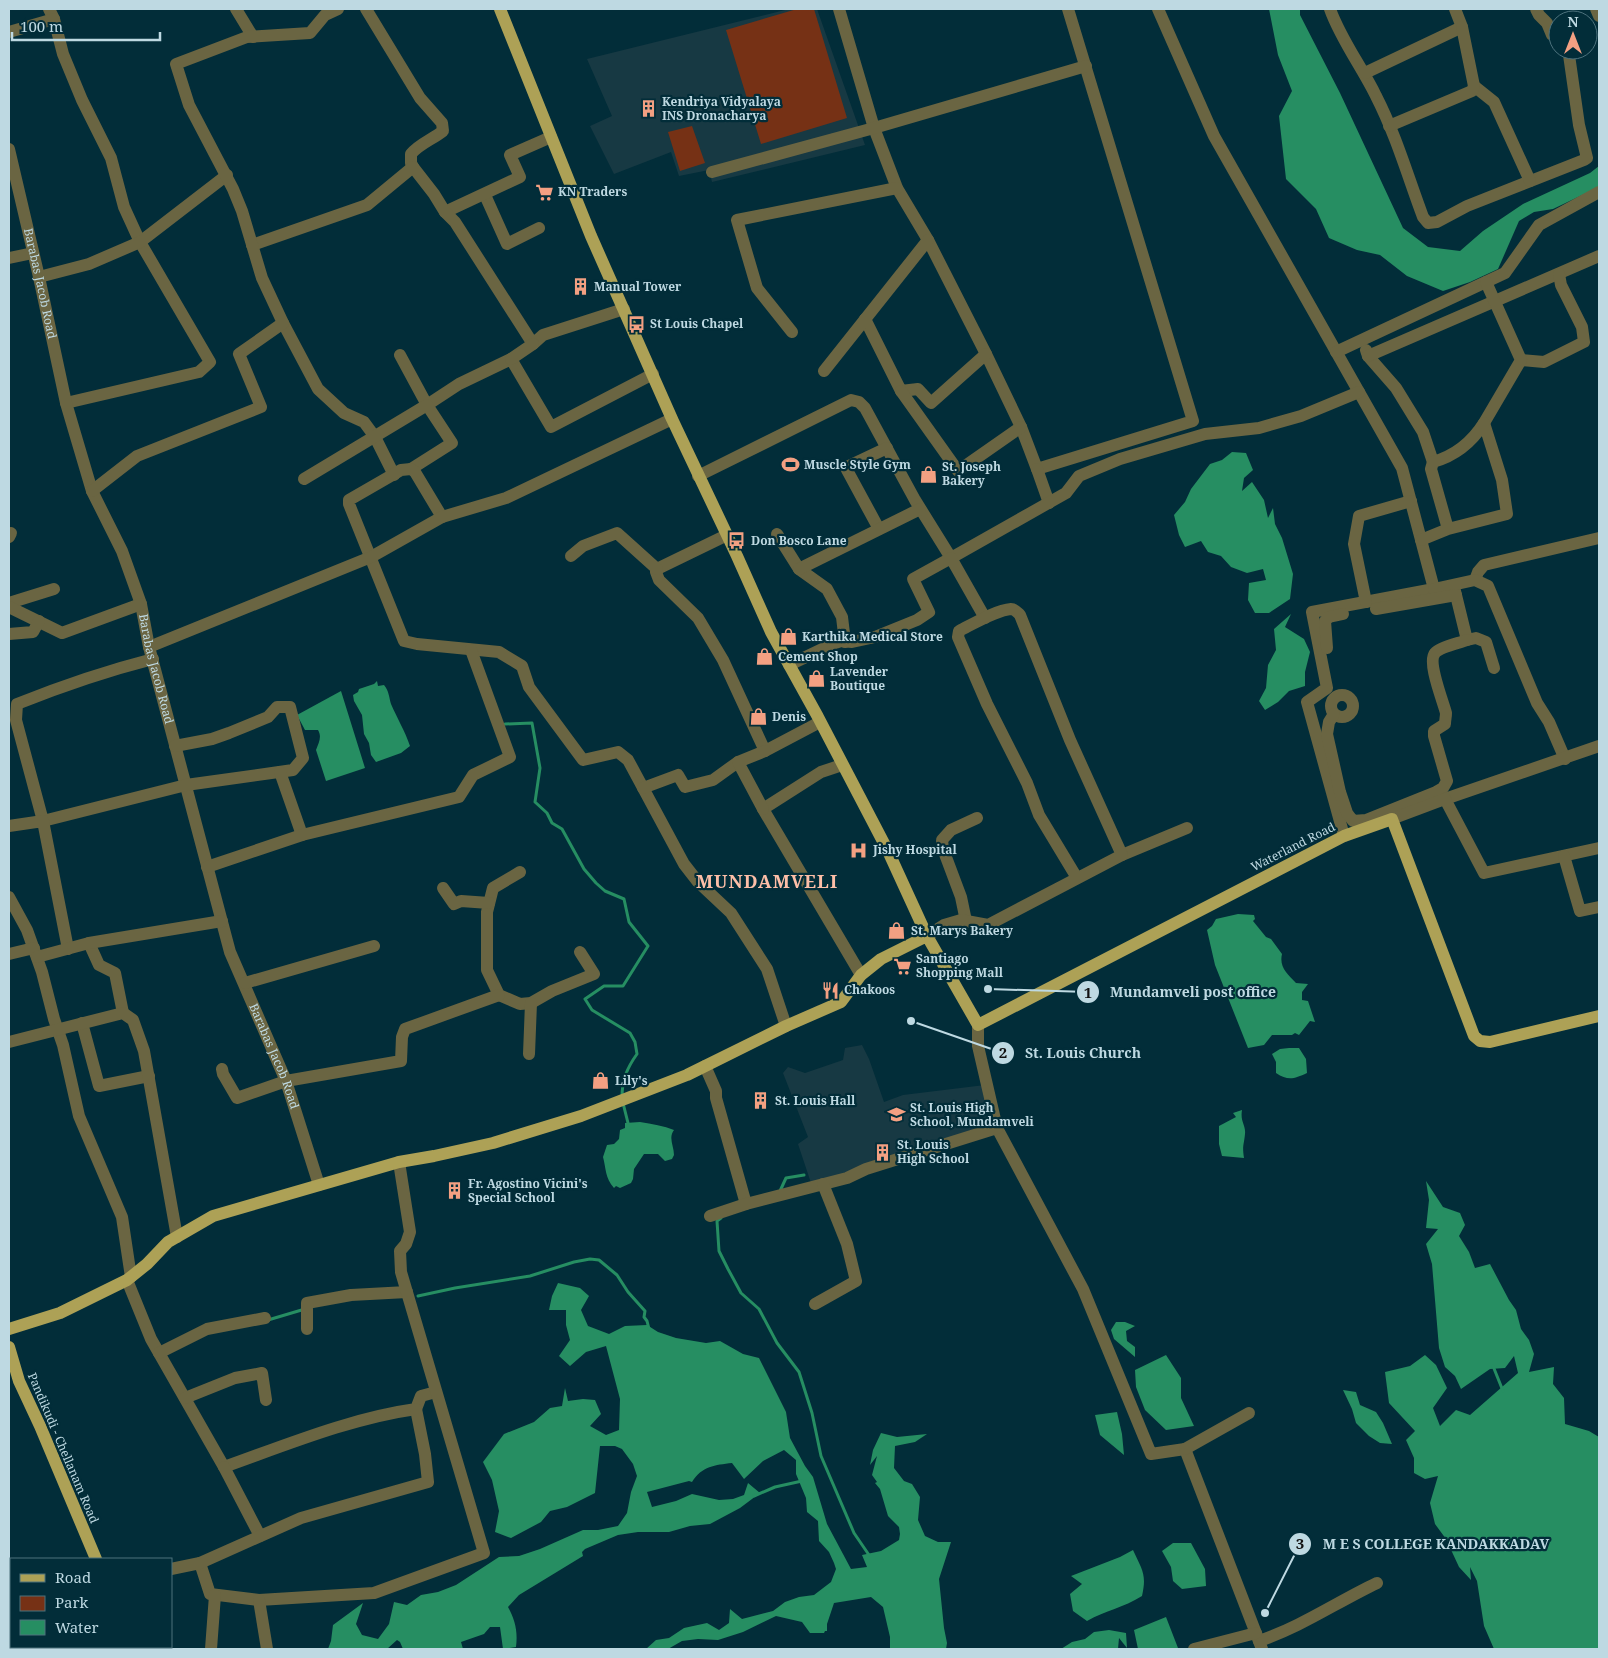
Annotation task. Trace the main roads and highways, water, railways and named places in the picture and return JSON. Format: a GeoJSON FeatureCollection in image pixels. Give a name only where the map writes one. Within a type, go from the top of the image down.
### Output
{"type":"FeatureCollection","features":[{"type":"Feature","properties":{"kind":"main road"},"geometry":{"type":"LineString","coordinates":[[9,1329],[60,1313],[129,1279],[147,1264],[168,1242],[213,1216],[399,1162],[493,1143],[580,1116],[633,1097],[705,1066],[786,1026],[841,1002],[861,975],[881,958],[927,936],[888,851],[771,632],[698,476],[584,222],[500,9]]}},
{"type":"Feature","properties":{"kind":"main road","name":"Waterland Road"},"geometry":{"type":"LineString","coordinates":[[927,936],[978,1025],[1344,836],[1392,819],[1474,1036],[1480,1041],[1490,1042],[1599,1016]]}},
{"type":"Feature","properties":{"kind":"main road","name":"Pandikudi - Chellanam Road"},"geometry":{"type":"LineString","coordinates":[[9,1347],[19,1380],[96,1558]]}},
{"type":"Feature","properties":{"kind":"water"},"geometry":{"type":"Polygon","coordinates":[[[1269,9],[1300,9],[1300,15],[1340,93],[1403,228],[1428,247],[1460,251],[1483,231],[1523,204],[1590,173],[1599,166],[1599,187],[1553,209],[1534,212],[1519,221],[1498,269],[1470,282],[1443,291],[1407,276],[1380,255],[1357,250],[1329,238],[1316,209],[1286,179],[1279,116],[1292,91],[1278,55],[1269,9]]]}},
{"type":"Feature","properties":{"kind":"water"},"geometry":{"type":"Polygon","coordinates":[[[1232,452],[1246,453],[1253,470],[1244,478],[1242,491],[1252,482],[1264,500],[1268,518],[1273,508],[1275,524],[1282,538],[1293,574],[1290,599],[1269,613],[1255,613],[1248,600],[1249,583],[1266,580],[1263,569],[1247,573],[1231,567],[1221,556],[1208,552],[1201,541],[1185,547],[1179,535],[1174,515],[1210,464],[1222,460],[1232,452]]]}},
{"type":"Feature","properties":{"kind":"water"},"geometry":{"type":"Polygon","coordinates":[[[1291,614],[1285,627],[1304,639],[1310,652],[1305,672],[1305,686],[1289,691],[1278,702],[1265,710],[1259,701],[1266,688],[1268,665],[1276,650],[1274,629],[1291,614]]]}},
{"type":"Feature","properties":{"kind":"water"},"geometry":{"type":"Polygon","coordinates":[[[377,681],[378,686],[384,685],[387,690],[391,704],[410,746],[401,753],[376,762],[371,755],[369,743],[364,734],[362,715],[354,701],[353,695],[359,689],[374,684],[377,681]]]}},
{"type":"Feature","properties":{"kind":"water"},"geometry":{"type":"Polygon","coordinates":[[[341,691],[365,768],[326,781],[316,750],[320,740],[318,730],[305,730],[297,715],[341,691]]]}},
{"type":"Feature","properties":{"kind":"water"},"geometry":{"type":"Polygon","coordinates":[[[1238,914],[1254,915],[1255,919],[1253,921],[1266,937],[1271,939],[1282,954],[1283,967],[1287,973],[1296,983],[1308,984],[1302,992],[1302,1000],[1308,1001],[1315,1022],[1310,1021],[1299,1035],[1295,1033],[1292,1035],[1272,1035],[1264,1045],[1248,1048],[1215,965],[1207,930],[1216,919],[1238,914]]]}},
{"type":"Feature","properties":{"kind":"water"},"geometry":{"type":"Polygon","coordinates":[[[1299,1048],[1306,1059],[1307,1073],[1291,1078],[1276,1073],[1276,1062],[1272,1054],[1280,1049],[1299,1048]]]}},
{"type":"Feature","properties":{"kind":"water"},"geometry":{"type":"Polygon","coordinates":[[[1242,1110],[1245,1131],[1244,1158],[1222,1156],[1219,1144],[1219,1126],[1236,1117],[1233,1113],[1242,1110]]]}},
{"type":"Feature","properties":{"kind":"water"},"geometry":{"type":"Polygon","coordinates":[[[640,1122],[674,1130],[671,1139],[674,1155],[672,1159],[665,1161],[658,1154],[644,1154],[634,1169],[631,1183],[620,1188],[616,1186],[614,1188],[607,1177],[603,1157],[607,1145],[614,1144],[619,1139],[620,1130],[625,1128],[625,1123],[640,1122]]]}},
{"type":"Feature","properties":{"kind":"water"},"geometry":{"type":"Polygon","coordinates":[[[1426,1181],[1443,1207],[1460,1213],[1465,1225],[1459,1236],[1469,1252],[1475,1268],[1490,1264],[1516,1310],[1521,1329],[1529,1340],[1534,1354],[1529,1372],[1554,1367],[1553,1384],[1564,1398],[1565,1424],[1589,1431],[1599,1437],[1599,1649],[1494,1649],[1484,1626],[1477,1581],[1470,1567],[1471,1580],[1459,1567],[1446,1539],[1435,1524],[1430,1503],[1438,1476],[1425,1479],[1414,1473],[1414,1458],[1406,1440],[1415,1431],[1389,1403],[1385,1372],[1410,1366],[1425,1355],[1436,1365],[1447,1388],[1433,1408],[1440,1426],[1456,1410],[1470,1415],[1518,1373],[1514,1356],[1505,1368],[1490,1369],[1461,1389],[1455,1376],[1445,1367],[1439,1348],[1432,1264],[1426,1244],[1438,1229],[1426,1228],[1429,1200],[1426,1181]]]}},
{"type":"Feature","properties":{"kind":"water"},"geometry":{"type":"Polygon","coordinates":[[[558,1283],[580,1288],[589,1296],[581,1310],[588,1326],[609,1334],[625,1326],[647,1325],[658,1332],[676,1338],[706,1343],[720,1341],[743,1354],[759,1358],[786,1412],[790,1438],[813,1477],[827,1524],[851,1569],[867,1567],[862,1555],[881,1551],[899,1540],[899,1527],[888,1516],[880,1489],[872,1475],[877,1456],[870,1465],[873,1450],[881,1433],[897,1437],[927,1434],[915,1442],[895,1446],[894,1468],[904,1481],[912,1484],[920,1497],[918,1520],[925,1536],[938,1542],[951,1542],[939,1579],[947,1643],[946,1649],[890,1649],[890,1637],[883,1607],[871,1597],[834,1603],[827,1624],[827,1631],[824,1633],[810,1633],[802,1622],[776,1616],[743,1632],[718,1640],[698,1639],[682,1641],[668,1649],[646,1649],[656,1640],[669,1638],[684,1628],[707,1623],[719,1630],[729,1623],[730,1609],[742,1619],[773,1611],[785,1602],[799,1597],[814,1595],[831,1582],[836,1569],[834,1563],[829,1552],[819,1541],[818,1521],[807,1512],[806,1498],[796,1474],[796,1460],[784,1450],[763,1461],[744,1479],[732,1463],[705,1469],[692,1482],[689,1481],[647,1492],[652,1507],[676,1501],[692,1494],[719,1500],[733,1499],[744,1495],[748,1483],[760,1493],[740,1508],[710,1524],[690,1526],[669,1532],[638,1532],[618,1535],[585,1549],[582,1552],[583,1556],[519,1595],[508,1607],[517,1636],[516,1647],[503,1649],[500,1627],[490,1627],[484,1634],[461,1642],[463,1649],[403,1649],[397,1640],[387,1649],[328,1649],[333,1625],[363,1603],[356,1624],[362,1635],[378,1639],[389,1624],[394,1602],[407,1605],[421,1595],[438,1592],[456,1585],[499,1557],[519,1556],[583,1530],[598,1530],[618,1526],[627,1513],[631,1492],[637,1476],[633,1464],[622,1449],[615,1446],[600,1446],[595,1493],[567,1507],[550,1511],[541,1522],[511,1538],[495,1532],[499,1511],[492,1480],[483,1462],[504,1434],[534,1422],[550,1408],[562,1406],[565,1388],[568,1401],[595,1400],[601,1414],[590,1426],[606,1435],[619,1430],[620,1399],[606,1346],[586,1352],[570,1366],[559,1356],[570,1340],[566,1325],[566,1310],[549,1310],[552,1296],[558,1283]]]}},
{"type":"Feature","properties":{"kind":"water"},"geometry":{"type":"Polygon","coordinates":[[[1116,1322],[1125,1322],[1135,1326],[1126,1331],[1127,1341],[1135,1347],[1135,1357],[1114,1339],[1111,1330],[1116,1322]]]}},
{"type":"Feature","properties":{"kind":"water"},"geometry":{"type":"Polygon","coordinates":[[[1166,1355],[1181,1378],[1181,1398],[1194,1426],[1166,1430],[1145,1410],[1136,1387],[1135,1370],[1166,1355]]]}},
{"type":"Feature","properties":{"kind":"water"},"geometry":{"type":"Polygon","coordinates":[[[1343,1390],[1356,1392],[1360,1405],[1376,1412],[1392,1444],[1380,1443],[1369,1436],[1356,1423],[1343,1390]]]}},
{"type":"Feature","properties":{"kind":"water"},"geometry":{"type":"Polygon","coordinates":[[[1117,1412],[1124,1455],[1100,1435],[1095,1415],[1117,1412]]]}},
{"type":"Feature","properties":{"kind":"water"},"geometry":{"type":"Polygon","coordinates":[[[1173,1543],[1191,1543],[1205,1569],[1206,1586],[1182,1589],[1173,1581],[1171,1567],[1162,1551],[1173,1543]]]}},
{"type":"Feature","properties":{"kind":"water"},"geometry":{"type":"Polygon","coordinates":[[[1133,1550],[1144,1577],[1142,1596],[1087,1621],[1073,1611],[1070,1594],[1082,1584],[1071,1576],[1133,1550]]]}},
{"type":"Feature","properties":{"kind":"water"},"geometry":{"type":"Polygon","coordinates":[[[1166,1617],[1178,1648],[1138,1649],[1134,1630],[1166,1617]]]}},
{"type":"Feature","properties":{"kind":"water"},"geometry":{"type":"Polygon","coordinates":[[[1109,1630],[1126,1633],[1127,1648],[1119,1638],[1118,1649],[1061,1649],[1072,1642],[1085,1639],[1094,1632],[1109,1630]]]}},
{"type":"Feature","properties":{"kind":"waterway"},"geometry":{"type":"LineString","coordinates":[[505,724],[532,723],[540,768],[535,802],[547,813],[552,823],[562,829],[584,869],[596,883],[605,891],[624,899],[629,922],[648,946],[623,986],[604,986],[585,999],[592,1010],[630,1033],[635,1042],[637,1054],[626,1074],[622,1097]]}},
{"type":"Feature","properties":{"kind":"waterway"},"geometry":{"type":"LineString","coordinates":[[623,1103],[628,1123]]}},
{"type":"Feature","properties":{"kind":"waterway"},"geometry":{"type":"LineString","coordinates":[[780,1191],[786,1178],[804,1175]]}},
{"type":"Feature","properties":{"kind":"waterway"},"geometry":{"type":"LineString","coordinates":[[721,1218],[717,1221],[719,1251],[741,1293],[759,1309],[777,1343],[799,1372],[812,1413],[821,1456],[854,1533],[869,1555]]}},
{"type":"Feature","properties":{"kind":"waterway"},"geometry":{"type":"LineString","coordinates":[[418,1296],[530,1276],[574,1262],[590,1259],[599,1260],[617,1275],[628,1292],[645,1311],[644,1317],[649,1329]]}},
{"type":"Feature","properties":{"kind":"waterway"},"geometry":{"type":"LineString","coordinates":[[268,1320],[305,1309]]}},
{"type":"Feature","properties":{"kind":"waterway"},"geometry":{"type":"LineString","coordinates":[[1493,1366],[1503,1391]]}},
{"type":"Feature","properties":{"kind":"waterway"},"geometry":{"type":"LineString","coordinates":[[754,1496],[775,1487],[802,1481]]}},
{"type":"Feature","properties":{"kind":"place","name":"Kendriya Vidyalaya INS Dronacharya"},"geometry":{"type":"Point","coordinates":[648,109]}},
{"type":"Feature","properties":{"kind":"place","name":"KN Traders"},"geometry":{"type":"Point","coordinates":[544,192]}},
{"type":"Feature","properties":{"kind":"place","name":"Manual Tower"},"geometry":{"type":"Point","coordinates":[580,287]}},
{"type":"Feature","properties":{"kind":"place","name":"St Louis Chapel"},"geometry":{"type":"Point","coordinates":[636,324]}},
{"type":"Feature","properties":{"kind":"place","name":"Muscle Style Gym"},"geometry":{"type":"Point","coordinates":[790,465]}},
{"type":"Feature","properties":{"kind":"place","name":"St. Joseph Bakery"},"geometry":{"type":"Point","coordinates":[928,474]}},
{"type":"Feature","properties":{"kind":"place","name":"Don Bosco Lane"},"geometry":{"type":"Point","coordinates":[737,541]}},
{"type":"Feature","properties":{"kind":"place","name":"Karthika Medical Store"},"geometry":{"type":"Point","coordinates":[788,637]}},
{"type":"Feature","properties":{"kind":"place","name":"Cement Shop"},"geometry":{"type":"Point","coordinates":[764,657]}},
{"type":"Feature","properties":{"kind":"place","name":"Lavender Boutique"},"geometry":{"type":"Point","coordinates":[816,679]}},
{"type":"Feature","properties":{"kind":"place","name":"Denis"},"geometry":{"type":"Point","coordinates":[758,717]}},
{"type":"Feature","properties":{"kind":"place","name":"Jishy Hospital"},"geometry":{"type":"Point","coordinates":[859,850]}},
{"type":"Feature","properties":{"kind":"place","name":"St. Marys Bakery"},"geometry":{"type":"Point","coordinates":[897,931]}},
{"type":"Feature","properties":{"kind":"place","name":"Santiago Shopping Mall"},"geometry":{"type":"Point","coordinates":[902,966]}},
{"type":"Feature","properties":{"kind":"place","name":"Mundamveli post office"},"geometry":{"type":"Point","coordinates":[988,989]}},
{"type":"Feature","properties":{"kind":"place","name":"Chakoos"},"geometry":{"type":"Point","coordinates":[830,990]}},
{"type":"Feature","properties":{"kind":"place","name":"St. Louis Church"},"geometry":{"type":"Point","coordinates":[911,1021]}},
{"type":"Feature","properties":{"kind":"place","name":"Lily's"},"geometry":{"type":"Point","coordinates":[601,1081]}},
{"type":"Feature","properties":{"kind":"place","name":"St. Louis Hall"},"geometry":{"type":"Point","coordinates":[761,1101]}},
{"type":"Feature","properties":{"kind":"place","name":"St. Louis High School, Mundamveli"},"geometry":{"type":"Point","coordinates":[896,1115]}},
{"type":"Feature","properties":{"kind":"place","name":"St. Louis High School"},"geometry":{"type":"Point","coordinates":[883,1152]}},
{"type":"Feature","properties":{"kind":"place","name":"Fr. Agostino Vicini's Special School"},"geometry":{"type":"Point","coordinates":[454,1191]}},
{"type":"Feature","properties":{"kind":"place","name":"M E S COLLEGE KANDAKKADAV"},"geometry":{"type":"Point","coordinates":[1265,1613]}},
{"type":"Feature","properties":{"kind":"district","name":"MUNDAMVELI"},"geometry":{"type":"Point","coordinates":[767,882]}}]}
